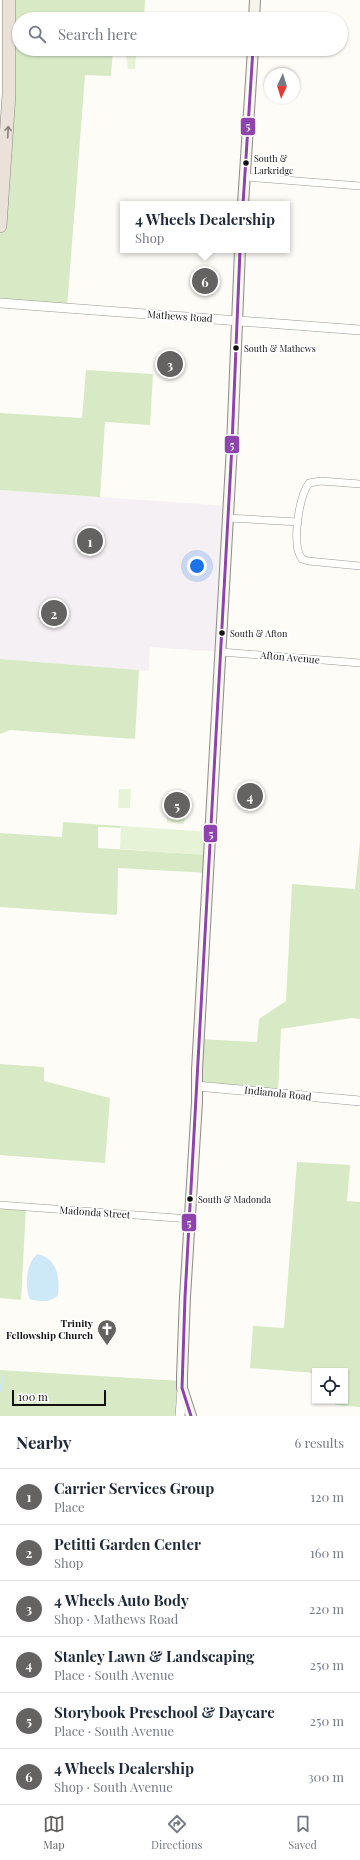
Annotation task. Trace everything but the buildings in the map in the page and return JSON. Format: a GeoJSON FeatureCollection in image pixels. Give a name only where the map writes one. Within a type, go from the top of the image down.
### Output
{"type":"FeatureCollection","features":[{"type":"Feature","properties":{"kind":"highway"},"geometry":{"type":"LineString","coordinates":[[0,226],[9,100],[9,0]]}},
{"type":"Feature","properties":{"kind":"main road"},"geometry":{"type":"LineString","coordinates":[[254,12],[255,0]]}},
{"type":"Feature","properties":{"kind":"main road"},"geometry":{"type":"LineString","coordinates":[[243,201],[253,56]]}},
{"type":"Feature","properties":{"kind":"main road"},"geometry":{"type":"LineString","coordinates":[[191,1416],[182,1388],[228,518],[240,253]]}},
{"type":"Feature","properties":{"kind":"street"},"geometry":{"type":"LineString","coordinates":[[246,177],[360,186]]}},
{"type":"Feature","properties":{"kind":"street","name":"Mathews Road"},"geometry":{"type":"LineString","coordinates":[[0,303],[360,330]]}},
{"type":"Feature","properties":{"kind":"street"},"geometry":{"type":"LineString","coordinates":[[360,484],[321,481],[309,483],[303,494],[298,522],[298,547],[302,559],[308,561],[360,566]]}},
{"type":"Feature","properties":{"kind":"street"},"geometry":{"type":"LineString","coordinates":[[228,518],[298,522]]}},
{"type":"Feature","properties":{"kind":"street","name":"Afton Avenue"},"geometry":{"type":"LineString","coordinates":[[221,652],[360,663]]}},
{"type":"Feature","properties":{"kind":"street","name":"Indianola Road"},"geometry":{"type":"LineString","coordinates":[[197,1086],[360,1101]]}},
{"type":"Feature","properties":{"kind":"street","name":"Madonda Street"},"geometry":{"type":"LineString","coordinates":[[0,1205],[190,1219]]}},
{"type":"Feature","properties":{"kind":"street"},"geometry":{"type":"LineString","coordinates":[[180,1416],[182,1388]]}},
{"type":"Feature","properties":{"kind":"shaded area"},"geometry":{"type":"Polygon","coordinates":[[[0,490],[228,506],[221,652],[150,647],[149,671],[0,659],[0,490]]]}},
{"type":"Feature","properties":{"kind":"green space"},"geometry":{"type":"Polygon","coordinates":[[[9,0],[145,0],[144,12],[12,12],[12,56],[112,56],[111,76],[85,75],[67,308],[0,303],[0,226],[9,0]]]}},
{"type":"Feature","properties":{"kind":"green space"},"geometry":{"type":"Polygon","coordinates":[[[126,56],[136,56],[135,69],[128,69],[126,56]]]}},
{"type":"Feature","properties":{"kind":"green space"},"geometry":{"type":"Polygon","coordinates":[[[86,370],[153,374],[150,425],[105,422],[100,497],[0,490],[0,413],[82,418],[86,370]]]}},
{"type":"Feature","properties":{"kind":"green space"},"geometry":{"type":"Polygon","coordinates":[[[0,659],[139,670],[135,739],[10,730],[0,734],[0,659]]]}},
{"type":"Feature","properties":{"kind":"green space"},"geometry":{"type":"Polygon","coordinates":[[[119,789],[131,789],[130,808],[118,808],[119,789]]]}},
{"type":"Feature","properties":{"kind":"green space"},"geometry":{"type":"Polygon","coordinates":[[[167,815],[185,816],[184,824],[167,822],[167,815]]]}},
{"type":"Feature","properties":{"kind":"green space"},"geometry":{"type":"Polygon","coordinates":[[[63,822],[121,826],[120,828],[98,827],[98,848],[210,855],[209,873],[118,868],[117,915],[0,907],[0,833],[62,837],[63,822]]]}},
{"type":"Feature","properties":{"kind":"green space"},"geometry":{"type":"Polygon","coordinates":[[[121,826],[211,832],[210,855],[120,849],[121,826]]]}},
{"type":"Feature","properties":{"kind":"green space"},"geometry":{"type":"Polygon","coordinates":[[[360,841],[360,1019],[352,1018],[281,1029],[278,1093],[197,1086],[198,1039],[257,1042],[259,1019],[286,1001],[292,884],[355,889],[360,841]]]}},
{"type":"Feature","properties":{"kind":"green space"},"geometry":{"type":"Polygon","coordinates":[[[0,1064],[44,1067],[44,1081],[110,1098],[105,1163],[0,1155],[0,1064]]]}},
{"type":"Feature","properties":{"kind":"green space"},"geometry":{"type":"Polygon","coordinates":[[[297,1162],[350,1165],[347,1201],[360,1202],[360,1407],[335,1405],[348,1404],[348,1368],[312,1368],[312,1373],[250,1368],[253,1326],[284,1328],[297,1162]]]}},
{"type":"Feature","properties":{"kind":"green space"},"geometry":{"type":"Polygon","coordinates":[[[0,1205],[26,1207],[21,1300],[0,1298],[0,1205]]]}},
{"type":"Feature","properties":{"kind":"green space"},"geometry":{"type":"Polygon","coordinates":[[[0,1370],[182,1381],[180,1416],[0,1416],[0,1370]]]}},
{"type":"Feature","properties":{"kind":"water"},"geometry":{"type":"Polygon","coordinates":[[[38,1254],[44,1256],[53,1264],[58,1275],[58,1295],[48,1301],[37,1301],[30,1299],[28,1294],[27,1275],[31,1262],[38,1254]]]}},
{"type":"Feature","properties":{"kind":"waterway"},"geometry":{"type":"LineString","coordinates":[[0,1391],[3,1376]]}},
{"type":"Feature","properties":{"kind":"transit line","name":"5"},"geometry":{"type":"LineString","coordinates":[[243,201],[253,56]]}},
{"type":"Feature","properties":{"kind":"transit line","name":"5"},"geometry":{"type":"LineString","coordinates":[[191,1416],[182,1388],[185,1297],[232,445],[240,253]]}},
{"type":"Feature","properties":{"kind":"place","name":"South & Larkridge"},"geometry":{"type":"Point","coordinates":[246,163]}},
{"type":"Feature","properties":{"kind":"place","name":"4 Wheels Dealership"},"geometry":{"type":"Point","coordinates":[205,281]}},
{"type":"Feature","properties":{"kind":"place","name":"South & Mathews"},"geometry":{"type":"Point","coordinates":[236,348]}},
{"type":"Feature","properties":{"kind":"place","name":"4 Wheels Auto Body"},"geometry":{"type":"Point","coordinates":[170,364]}},
{"type":"Feature","properties":{"kind":"place","name":"Carrier Services Group"},"geometry":{"type":"Point","coordinates":[90,541]}},
{"type":"Feature","properties":{"kind":"place","name":"Petitti Garden Center"},"geometry":{"type":"Point","coordinates":[54,613]}},
{"type":"Feature","properties":{"kind":"place","name":"South & Afton"},"geometry":{"type":"Point","coordinates":[222,633]}},
{"type":"Feature","properties":{"kind":"place","name":"Stanley Lawn & Landscaping"},"geometry":{"type":"Point","coordinates":[250,796]}},
{"type":"Feature","properties":{"kind":"place","name":"Storybook Preschool & Daycare"},"geometry":{"type":"Point","coordinates":[177,805]}},
{"type":"Feature","properties":{"kind":"place","name":"South & Madonda"},"geometry":{"type":"Point","coordinates":[190,1199]}},
{"type":"Feature","properties":{"kind":"place","name":"Trinity Fellowship Church"},"geometry":{"type":"Point","coordinates":[107,1346]}}]}
